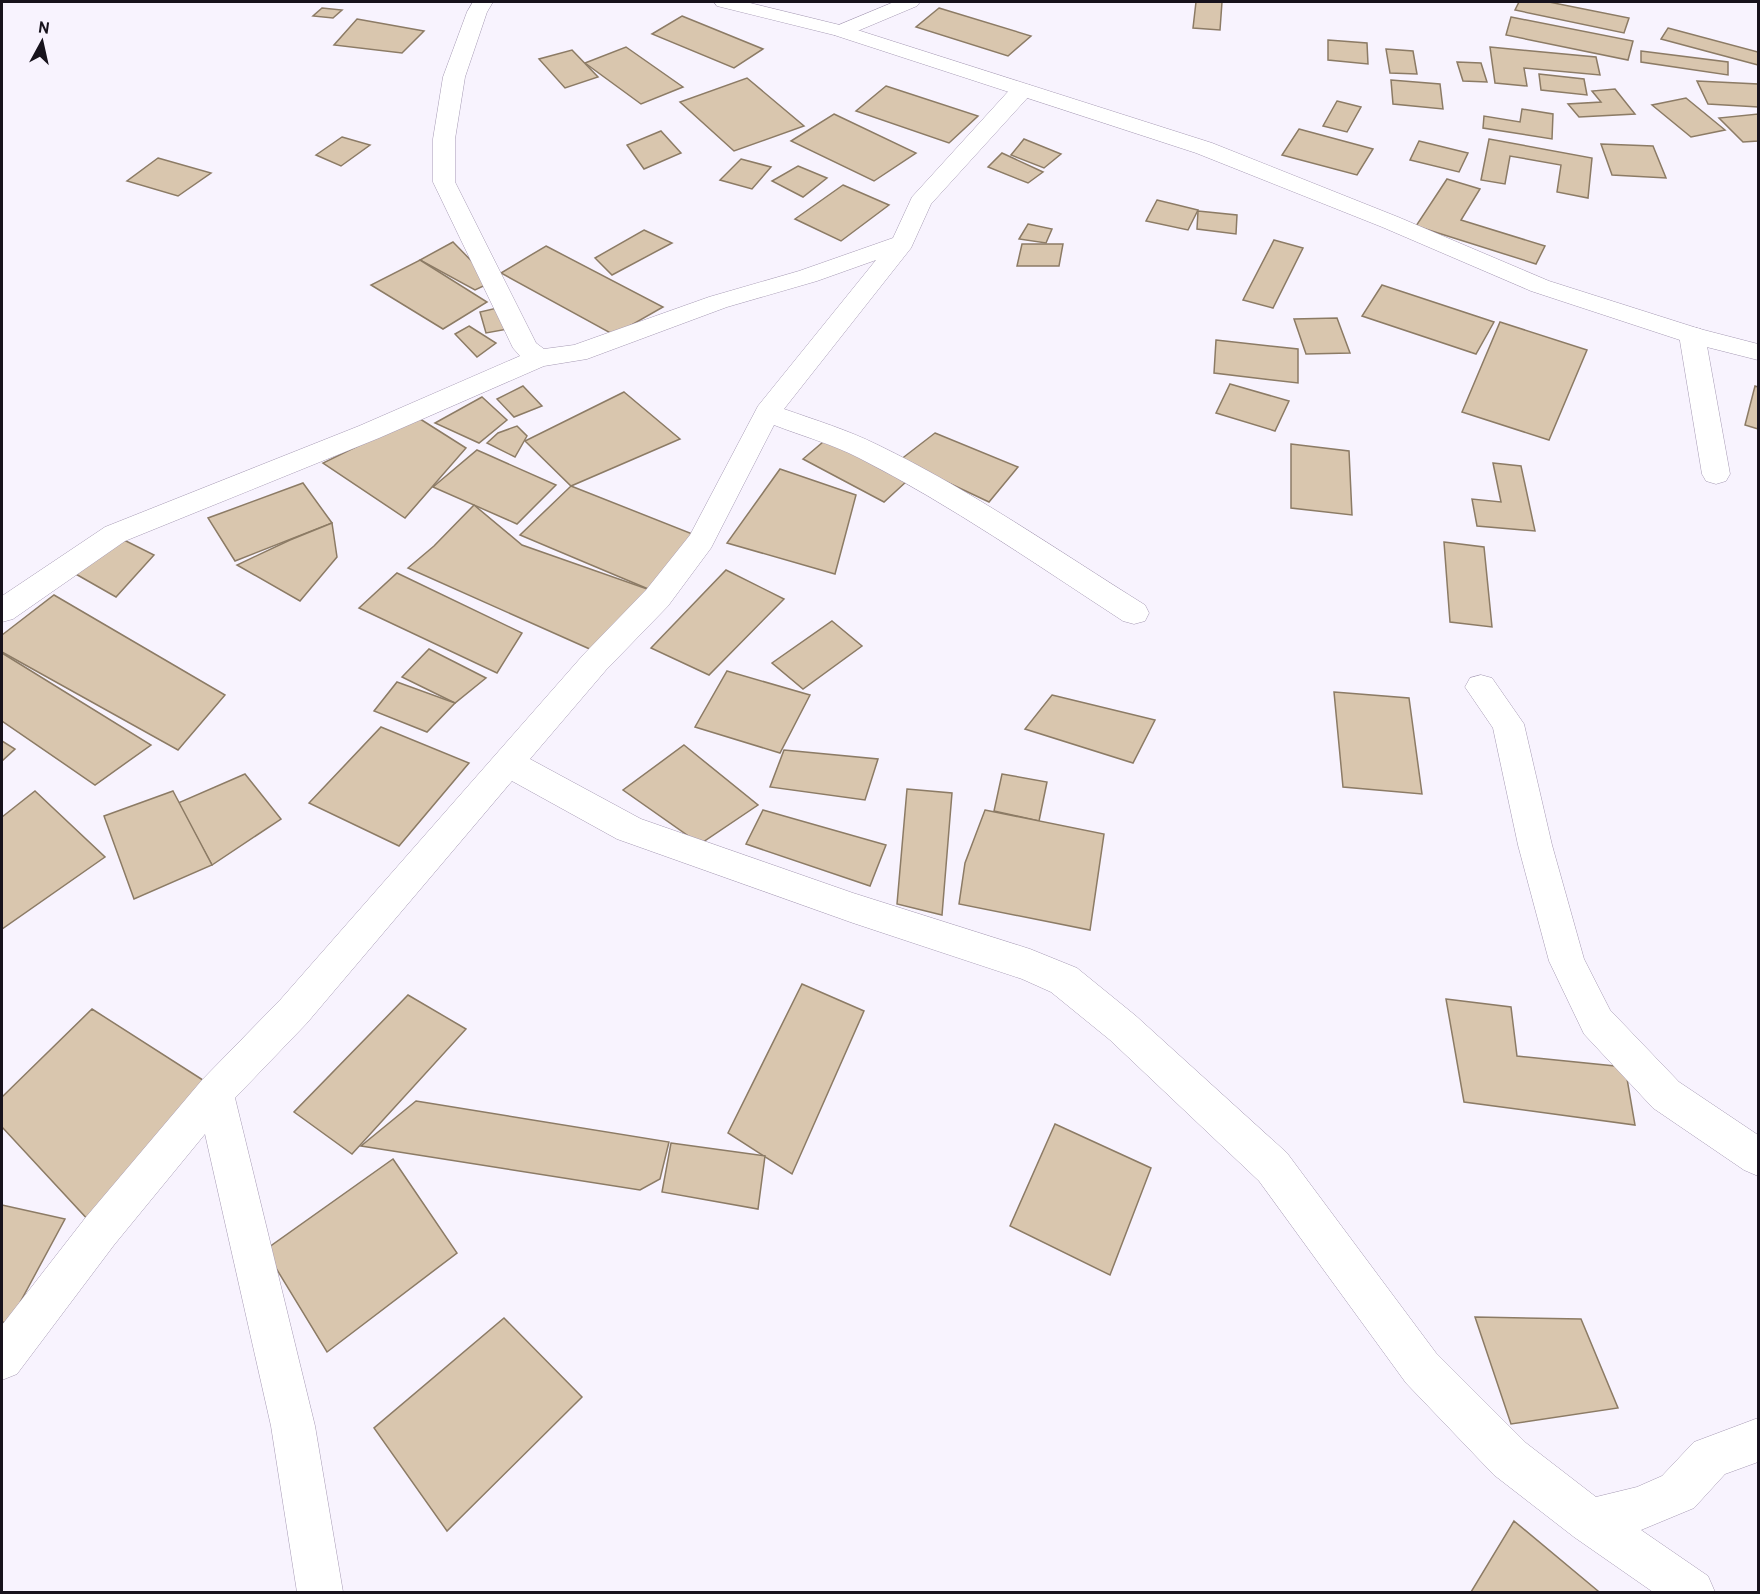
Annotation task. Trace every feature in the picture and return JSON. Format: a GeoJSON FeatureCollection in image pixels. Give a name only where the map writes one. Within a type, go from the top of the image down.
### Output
{"type":"FeatureCollection","features":[{"type":"Feature","properties":{"kind":"street"},"geometry":{"type":"LineString","coordinates":[[483,2],[477,12],[454,77],[444,140],[444,182],[526,348],[539,357]]}},
{"type":"Feature","properties":{"kind":"street"},"geometry":{"type":"LineString","coordinates":[[724,2],[841,32],[942,62],[1204,148],[1390,222],[1540,286],[1692,335],[1758,352]]}},
{"type":"Feature","properties":{"kind":"street"},"geometry":{"type":"LineString","coordinates":[[841,32],[910,2]]}},
{"type":"Feature","properties":{"kind":"street"},"geometry":{"type":"LineString","coordinates":[[2,1359],[100,1231],[215,1093],[294,1011],[595,662],[657,598],[701,541],[767,412],[903,243],[920,202],[1022,90]]}},
{"type":"Feature","properties":{"kind":"street"},"geometry":{"type":"LineString","coordinates":[[2,611],[115,534],[359,436],[539,357],[578,353],[718,302],[808,276],[903,243]]}},
{"type":"Feature","properties":{"kind":"street"},"geometry":{"type":"LineString","coordinates":[[1692,335],[1716,474]]}},
{"type":"Feature","properties":{"kind":"street"},"geometry":{"type":"LineString","coordinates":[[767,412],[866,450],[908,472],[972,509],[1134,613]]}},
{"type":"Feature","properties":{"kind":"street"},"geometry":{"type":"LineString","coordinates":[[1481,687],[1508,724],[1535,844],[1567,961],[1597,1022],[1666,1095],[1758,1157]]}},
{"type":"Feature","properties":{"kind":"street"},"geometry":{"type":"LineString","coordinates":[[508,763],[629,829],[853,908],[1030,965],[1064,980],[1122,1029],[1273,1167],[1421,1368],[1510,1459],[1590,1521],[1692,1593]]}},
{"type":"Feature","properties":{"kind":"street"},"geometry":{"type":"LineString","coordinates":[[215,1093],[293,1426],[320,1593]]}},
{"type":"Feature","properties":{"kind":"street"},"geometry":{"type":"LineString","coordinates":[[1590,1521],[1637,1509],[1678,1492],[1710,1458],[1758,1440]]}},
{"type":"Feature","properties":{"kind":"building"},"geometry":{"type":"Polygon","coordinates":[[[1196,2],[1222,2],[1220,30],[1193,28],[1196,2]]]}},
{"type":"Feature","properties":{"kind":"building"},"geometry":{"type":"Polygon","coordinates":[[[1519,2],[1549,2],[1629,18],[1624,33],[1515,10],[1519,2]]]}},
{"type":"Feature","properties":{"kind":"building"},"geometry":{"type":"Polygon","coordinates":[[[322,8],[342,10],[333,18],[313,16],[322,8]]]}},
{"type":"Feature","properties":{"kind":"building"},"geometry":{"type":"Polygon","coordinates":[[[939,8],[1031,36],[1008,56],[916,27],[939,8]]]}},
{"type":"Feature","properties":{"kind":"building"},"geometry":{"type":"Polygon","coordinates":[[[682,16],[763,49],[734,68],[652,34],[682,16]]]}},
{"type":"Feature","properties":{"kind":"building"},"geometry":{"type":"Polygon","coordinates":[[[1511,17],[1633,41],[1628,60],[1506,35],[1511,17]]]}},
{"type":"Feature","properties":{"kind":"building"},"geometry":{"type":"Polygon","coordinates":[[[357,19],[424,31],[402,53],[334,45],[357,19]]]}},
{"type":"Feature","properties":{"kind":"building"},"geometry":{"type":"Polygon","coordinates":[[[1668,28],[1758,52],[1758,65],[1661,39],[1668,28]]]}},
{"type":"Feature","properties":{"kind":"building"},"geometry":{"type":"Polygon","coordinates":[[[1328,40],[1367,43],[1368,64],[1328,60],[1328,40]]]}},
{"type":"Feature","properties":{"kind":"building"},"geometry":{"type":"Polygon","coordinates":[[[626,47],[683,87],[641,104],[585,63],[626,47]]]}},
{"type":"Feature","properties":{"kind":"building"},"geometry":{"type":"Polygon","coordinates":[[[1490,47],[1596,57],[1600,75],[1524,68],[1527,86],[1495,83],[1490,47]]]}},
{"type":"Feature","properties":{"kind":"building"},"geometry":{"type":"Polygon","coordinates":[[[1386,49],[1413,51],[1417,74],[1390,73],[1386,49]]]}},
{"type":"Feature","properties":{"kind":"building"},"geometry":{"type":"Polygon","coordinates":[[[572,50],[598,77],[565,88],[539,59],[572,50]]]}},
{"type":"Feature","properties":{"kind":"building"},"geometry":{"type":"Polygon","coordinates":[[[1641,51],[1728,62],[1728,75],[1641,62],[1641,51]]]}},
{"type":"Feature","properties":{"kind":"building"},"geometry":{"type":"Polygon","coordinates":[[[1457,62],[1481,63],[1487,82],[1463,81],[1457,62]]]}},
{"type":"Feature","properties":{"kind":"building"},"geometry":{"type":"Polygon","coordinates":[[[1539,74],[1584,79],[1587,95],[1541,90],[1539,74]]]}},
{"type":"Feature","properties":{"kind":"building"},"geometry":{"type":"Polygon","coordinates":[[[747,78],[804,126],[734,151],[680,102],[747,78]]]}},
{"type":"Feature","properties":{"kind":"building"},"geometry":{"type":"Polygon","coordinates":[[[1391,80],[1440,84],[1443,109],[1393,104],[1391,80]]]}},
{"type":"Feature","properties":{"kind":"building"},"geometry":{"type":"Polygon","coordinates":[[[1697,81],[1758,84],[1758,107],[1708,104],[1697,81]]]}},
{"type":"Feature","properties":{"kind":"building"},"geometry":{"type":"Polygon","coordinates":[[[886,86],[978,116],[949,143],[856,111],[886,86]]]}},
{"type":"Feature","properties":{"kind":"building"},"geometry":{"type":"Polygon","coordinates":[[[1615,89],[1635,114],[1579,117],[1568,104],[1601,102],[1592,91],[1615,89]]]}},
{"type":"Feature","properties":{"kind":"building"},"geometry":{"type":"Polygon","coordinates":[[[1686,98],[1725,130],[1691,137],[1652,105],[1686,98]]]}},
{"type":"Feature","properties":{"kind":"building"},"geometry":{"type":"Polygon","coordinates":[[[1337,101],[1361,107],[1347,132],[1323,126],[1337,101]]]}},
{"type":"Feature","properties":{"kind":"building"},"geometry":{"type":"Polygon","coordinates":[[[1522,109],[1553,114],[1552,139],[1483,128],[1484,116],[1520,122],[1522,109]]]}},
{"type":"Feature","properties":{"kind":"building"},"geometry":{"type":"Polygon","coordinates":[[[834,114],[916,153],[874,181],[791,141],[834,114]]]}},
{"type":"Feature","properties":{"kind":"building"},"geometry":{"type":"Polygon","coordinates":[[[1758,114],[1758,141],[1743,142],[1719,118],[1758,114]]]}},
{"type":"Feature","properties":{"kind":"building"},"geometry":{"type":"Polygon","coordinates":[[[1299,129],[1373,149],[1357,175],[1282,155],[1299,129]]]}},
{"type":"Feature","properties":{"kind":"building"},"geometry":{"type":"Polygon","coordinates":[[[661,131],[681,153],[644,169],[627,145],[661,131]]]}},
{"type":"Feature","properties":{"kind":"building"},"geometry":{"type":"Polygon","coordinates":[[[342,137],[370,145],[341,166],[316,155],[342,137]]]}},
{"type":"Feature","properties":{"kind":"building"},"geometry":{"type":"Polygon","coordinates":[[[1024,139],[1061,154],[1044,168],[1011,155],[1024,139]]]}},
{"type":"Feature","properties":{"kind":"building"},"geometry":{"type":"Polygon","coordinates":[[[1489,139],[1592,158],[1588,198],[1557,192],[1561,165],[1510,156],[1505,184],[1481,180],[1489,139]]]}},
{"type":"Feature","properties":{"kind":"building"},"geometry":{"type":"Polygon","coordinates":[[[1419,141],[1468,153],[1459,172],[1410,160],[1419,141]]]}},
{"type":"Feature","properties":{"kind":"building"},"geometry":{"type":"Polygon","coordinates":[[[1601,144],[1653,146],[1666,178],[1612,175],[1601,144]]]}},
{"type":"Feature","properties":{"kind":"building"},"geometry":{"type":"Polygon","coordinates":[[[1002,153],[1043,172],[1028,183],[988,167],[1002,153]]]}},
{"type":"Feature","properties":{"kind":"building"},"geometry":{"type":"Polygon","coordinates":[[[158,158],[211,173],[178,196],[127,181],[158,158]]]}},
{"type":"Feature","properties":{"kind":"building"},"geometry":{"type":"Polygon","coordinates":[[[741,159],[771,167],[752,189],[720,180],[741,159]]]}},
{"type":"Feature","properties":{"kind":"building"},"geometry":{"type":"Polygon","coordinates":[[[798,166],[827,178],[803,197],[772,181],[798,166]]]}},
{"type":"Feature","properties":{"kind":"building"},"geometry":{"type":"Polygon","coordinates":[[[1447,179],[1480,189],[1461,220],[1545,246],[1536,264],[1416,226],[1447,179]]]}},
{"type":"Feature","properties":{"kind":"building"},"geometry":{"type":"Polygon","coordinates":[[[843,185],[889,205],[841,241],[795,219],[843,185]]]}},
{"type":"Feature","properties":{"kind":"building"},"geometry":{"type":"Polygon","coordinates":[[[1157,200],[1198,210],[1188,230],[1146,221],[1157,200]]]}},
{"type":"Feature","properties":{"kind":"building"},"geometry":{"type":"Polygon","coordinates":[[[1198,211],[1237,215],[1236,234],[1197,229],[1198,211]]]}},
{"type":"Feature","properties":{"kind":"building"},"geometry":{"type":"Polygon","coordinates":[[[1028,224],[1052,229],[1046,243],[1019,239],[1028,224]]]}},
{"type":"Feature","properties":{"kind":"building"},"geometry":{"type":"Polygon","coordinates":[[[644,230],[672,243],[612,275],[595,258],[644,230]]]}},
{"type":"Feature","properties":{"kind":"building"},"geometry":{"type":"Polygon","coordinates":[[[1274,240],[1303,248],[1273,308],[1243,300],[1274,240]]]}},
{"type":"Feature","properties":{"kind":"building"},"geometry":{"type":"Polygon","coordinates":[[[453,242],[492,282],[475,290],[420,260],[453,242]]]}},
{"type":"Feature","properties":{"kind":"building"},"geometry":{"type":"Polygon","coordinates":[[[1022,244],[1063,244],[1059,266],[1017,266],[1022,244]]]}},
{"type":"Feature","properties":{"kind":"building"},"geometry":{"type":"Polygon","coordinates":[[[546,246],[663,307],[614,335],[501,273],[546,246]]]}},
{"type":"Feature","properties":{"kind":"building"},"geometry":{"type":"Polygon","coordinates":[[[420,260],[487,302],[443,329],[371,285],[420,260]]]}},
{"type":"Feature","properties":{"kind":"building"},"geometry":{"type":"Polygon","coordinates":[[[1382,285],[1494,322],[1476,354],[1362,316],[1382,285]]]}},
{"type":"Feature","properties":{"kind":"building"},"geometry":{"type":"Polygon","coordinates":[[[497,308],[508,329],[486,333],[480,312],[497,308]]]}},
{"type":"Feature","properties":{"kind":"building"},"geometry":{"type":"Polygon","coordinates":[[[1337,318],[1350,353],[1306,354],[1294,319],[1337,318]]]}},
{"type":"Feature","properties":{"kind":"building"},"geometry":{"type":"Polygon","coordinates":[[[1500,322],[1587,350],[1549,440],[1462,412],[1500,322]]]}},
{"type":"Feature","properties":{"kind":"building"},"geometry":{"type":"Polygon","coordinates":[[[469,326],[496,343],[477,357],[455,334],[469,326]]]}},
{"type":"Feature","properties":{"kind":"building"},"geometry":{"type":"Polygon","coordinates":[[[1216,340],[1298,349],[1298,383],[1214,373],[1216,340]]]}},
{"type":"Feature","properties":{"kind":"building"},"geometry":{"type":"Polygon","coordinates":[[[1230,384],[1289,401],[1275,431],[1216,413],[1230,384]]]}},
{"type":"Feature","properties":{"kind":"building"},"geometry":{"type":"Polygon","coordinates":[[[523,386],[542,406],[514,417],[497,399],[523,386]]]}},
{"type":"Feature","properties":{"kind":"building"},"geometry":{"type":"Polygon","coordinates":[[[1755,386],[1758,387],[1758,429],[1745,425],[1755,386]]]}},
{"type":"Feature","properties":{"kind":"building"},"geometry":{"type":"Polygon","coordinates":[[[624,392],[680,439],[571,486],[525,441],[624,392]]]}},
{"type":"Feature","properties":{"kind":"building"},"geometry":{"type":"Polygon","coordinates":[[[482,397],[507,420],[479,443],[435,423],[482,397]]]}},
{"type":"Feature","properties":{"kind":"building"},"geometry":{"type":"Polygon","coordinates":[[[417,417],[466,448],[405,518],[323,463],[417,417]]]}},
{"type":"Feature","properties":{"kind":"building"},"geometry":{"type":"Polygon","coordinates":[[[517,426],[527,436],[515,457],[487,443],[498,433],[517,426]]]}},
{"type":"Feature","properties":{"kind":"building"},"geometry":{"type":"Polygon","coordinates":[[[935,433],[1018,467],[989,502],[900,460],[935,433]]]}},
{"type":"Feature","properties":{"kind":"building"},"geometry":{"type":"Polygon","coordinates":[[[829,437],[907,481],[884,502],[803,459],[829,437]]]}},
{"type":"Feature","properties":{"kind":"building"},"geometry":{"type":"Polygon","coordinates":[[[1291,444],[1349,451],[1352,515],[1291,508],[1291,444]]]}},
{"type":"Feature","properties":{"kind":"building"},"geometry":{"type":"Polygon","coordinates":[[[477,450],[556,485],[517,524],[433,487],[477,450]]]}},
{"type":"Feature","properties":{"kind":"building"},"geometry":{"type":"Polygon","coordinates":[[[1493,463],[1521,466],[1535,531],[1477,526],[1472,499],[1501,502],[1493,463]]]}},
{"type":"Feature","properties":{"kind":"building"},"geometry":{"type":"Polygon","coordinates":[[[780,469],[856,495],[835,574],[727,543],[780,469]]]}},
{"type":"Feature","properties":{"kind":"building"},"geometry":{"type":"Polygon","coordinates":[[[303,483],[332,523],[235,561],[208,518],[303,483]]]}},
{"type":"Feature","properties":{"kind":"building"},"geometry":{"type":"Polygon","coordinates":[[[571,486],[700,537],[653,591],[520,535],[571,486]]]}},
{"type":"Feature","properties":{"kind":"building"},"geometry":{"type":"Polygon","coordinates":[[[474,505],[522,545],[653,591],[592,650],[408,568],[434,546],[474,505]]]}},
{"type":"Feature","properties":{"kind":"building"},"geometry":{"type":"Polygon","coordinates":[[[332,523],[337,557],[300,601],[237,565],[290,540],[332,523]]]}},
{"type":"Feature","properties":{"kind":"building"},"geometry":{"type":"Polygon","coordinates":[[[116,536],[154,555],[116,597],[74,573],[116,536]]]}},
{"type":"Feature","properties":{"kind":"building"},"geometry":{"type":"Polygon","coordinates":[[[1444,542],[1484,547],[1492,627],[1450,622],[1444,542]]]}},
{"type":"Feature","properties":{"kind":"building"},"geometry":{"type":"Polygon","coordinates":[[[726,570],[784,599],[709,675],[651,648],[726,570]]]}},
{"type":"Feature","properties":{"kind":"building"},"geometry":{"type":"Polygon","coordinates":[[[397,573],[522,633],[497,673],[359,608],[397,573]]]}},
{"type":"Feature","properties":{"kind":"building"},"geometry":{"type":"Polygon","coordinates":[[[54,595],[225,695],[178,750],[2,652],[2,635],[54,595]]]}},
{"type":"Feature","properties":{"kind":"building"},"geometry":{"type":"Polygon","coordinates":[[[832,621],[862,646],[803,689],[772,663],[832,621]]]}},
{"type":"Feature","properties":{"kind":"building"},"geometry":{"type":"Polygon","coordinates":[[[429,649],[486,678],[455,703],[402,677],[429,649]]]}},
{"type":"Feature","properties":{"kind":"building"},"geometry":{"type":"Polygon","coordinates":[[[2,653],[151,745],[95,785],[2,721],[2,653]]]}},
{"type":"Feature","properties":{"kind":"building"},"geometry":{"type":"Polygon","coordinates":[[[727,671],[810,695],[780,753],[695,727],[727,671]]]}},
{"type":"Feature","properties":{"kind":"building"},"geometry":{"type":"Polygon","coordinates":[[[397,682],[455,703],[427,732],[374,711],[397,682]]]}},
{"type":"Feature","properties":{"kind":"building"},"geometry":{"type":"Polygon","coordinates":[[[1334,692],[1409,698],[1422,794],[1343,787],[1334,692]]]}},
{"type":"Feature","properties":{"kind":"building"},"geometry":{"type":"Polygon","coordinates":[[[1052,695],[1155,720],[1133,763],[1025,729],[1052,695]]]}},
{"type":"Feature","properties":{"kind":"building"},"geometry":{"type":"Polygon","coordinates":[[[381,727],[469,763],[399,846],[309,803],[381,727]]]}},
{"type":"Feature","properties":{"kind":"building"},"geometry":{"type":"Polygon","coordinates":[[[2,741],[15,749],[2,761],[2,741]]]}},
{"type":"Feature","properties":{"kind":"building"},"geometry":{"type":"Polygon","coordinates":[[[684,745],[758,805],[700,844],[623,790],[684,745]]]}},
{"type":"Feature","properties":{"kind":"building"},"geometry":{"type":"Polygon","coordinates":[[[784,750],[878,759],[865,800],[770,787],[784,750]]]}},
{"type":"Feature","properties":{"kind":"building"},"geometry":{"type":"Polygon","coordinates":[[[245,774],[281,819],[212,865],[178,803],[245,774]]]}},
{"type":"Feature","properties":{"kind":"building"},"geometry":{"type":"Polygon","coordinates":[[[1002,774],[1047,782],[1039,821],[994,811],[1002,774]]]}},
{"type":"Feature","properties":{"kind":"building"},"geometry":{"type":"Polygon","coordinates":[[[907,789],[952,793],[942,915],[897,904],[907,789]]]}},
{"type":"Feature","properties":{"kind":"building"},"geometry":{"type":"Polygon","coordinates":[[[35,791],[105,857],[2,929],[2,817],[35,791]]]}},
{"type":"Feature","properties":{"kind":"building"},"geometry":{"type":"Polygon","coordinates":[[[173,791],[212,865],[134,899],[104,816],[173,791]]]}},
{"type":"Feature","properties":{"kind":"building"},"geometry":{"type":"Polygon","coordinates":[[[763,810],[886,845],[870,886],[746,844],[763,810]]]}},
{"type":"Feature","properties":{"kind":"building"},"geometry":{"type":"Polygon","coordinates":[[[985,810],[1104,834],[1090,930],[959,904],[965,863],[985,810]]]}},
{"type":"Feature","properties":{"kind":"building"},"geometry":{"type":"Polygon","coordinates":[[[802,984],[864,1011],[792,1174],[728,1133],[802,984]]]}},
{"type":"Feature","properties":{"kind":"building"},"geometry":{"type":"Polygon","coordinates":[[[408,995],[466,1029],[352,1154],[294,1112],[408,995]]]}},
{"type":"Feature","properties":{"kind":"building"},"geometry":{"type":"Polygon","coordinates":[[[1446,999],[1511,1007],[1517,1056],[1625,1067],[1635,1125],[1464,1102],[1446,999]]]}},
{"type":"Feature","properties":{"kind":"building"},"geometry":{"type":"Polygon","coordinates":[[[92,1009],[206,1082],[92,1224],[2,1127],[2,1097],[92,1009]]]}},
{"type":"Feature","properties":{"kind":"building"},"geometry":{"type":"Polygon","coordinates":[[[416,1101],[669,1142],[660,1179],[640,1190],[361,1146],[416,1101]]]}},
{"type":"Feature","properties":{"kind":"building"},"geometry":{"type":"Polygon","coordinates":[[[1055,1124],[1151,1168],[1110,1275],[1010,1226],[1055,1124]]]}},
{"type":"Feature","properties":{"kind":"building"},"geometry":{"type":"Polygon","coordinates":[[[671,1143],[765,1156],[758,1209],[662,1192],[671,1143]]]}},
{"type":"Feature","properties":{"kind":"building"},"geometry":{"type":"Polygon","coordinates":[[[393,1159],[457,1253],[327,1352],[265,1250],[393,1159]]]}},
{"type":"Feature","properties":{"kind":"building"},"geometry":{"type":"Polygon","coordinates":[[[2,1205],[65,1219],[9,1323],[2,1322],[2,1205]]]}},
{"type":"Feature","properties":{"kind":"building"},"geometry":{"type":"Polygon","coordinates":[[[1475,1317],[1581,1319],[1618,1408],[1511,1424],[1475,1317]]]}},
{"type":"Feature","properties":{"kind":"building"},"geometry":{"type":"Polygon","coordinates":[[[504,1318],[582,1397],[447,1531],[374,1428],[504,1318]]]}},
{"type":"Feature","properties":{"kind":"building"},"geometry":{"type":"Polygon","coordinates":[[[1514,1521],[1598,1591],[1471,1592],[1514,1521]]]}}]}
